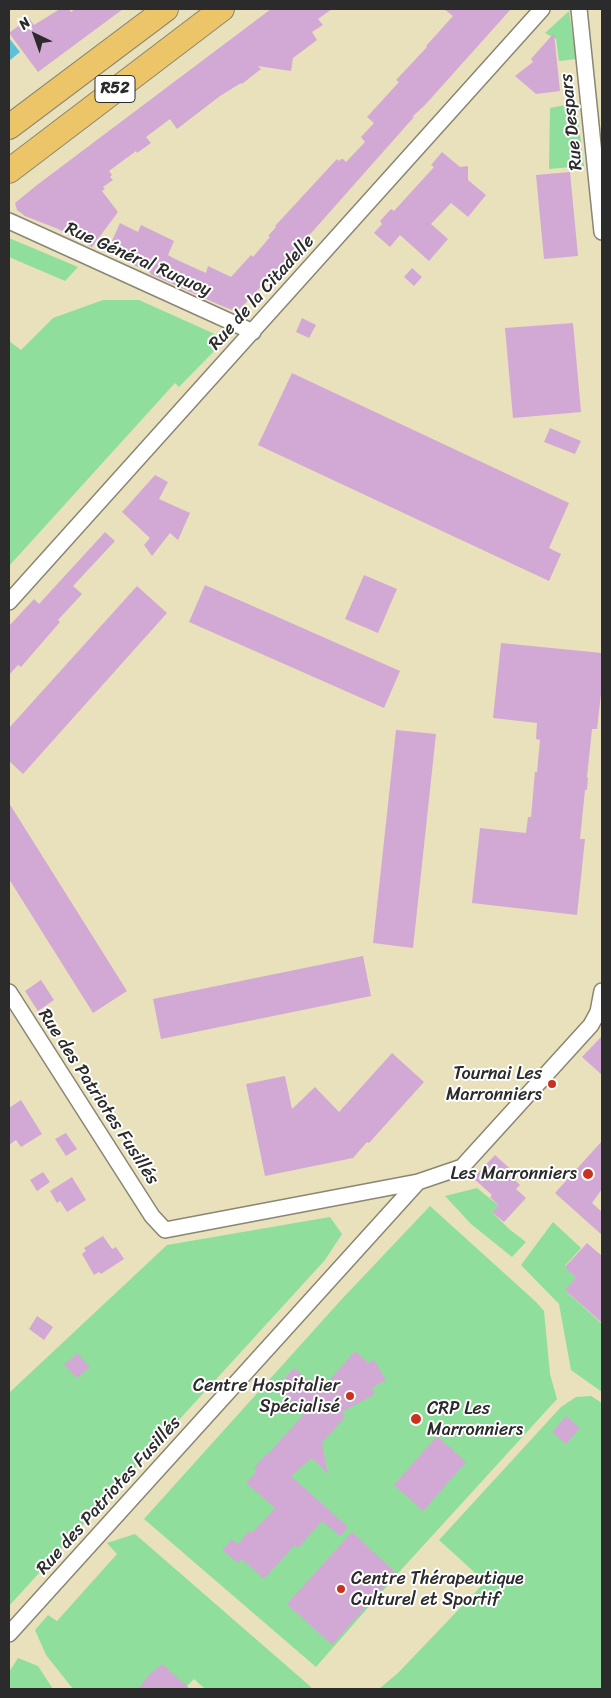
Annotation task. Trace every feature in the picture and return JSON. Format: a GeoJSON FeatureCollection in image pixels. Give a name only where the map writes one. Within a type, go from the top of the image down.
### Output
{"type":"FeatureCollection","features":[{"type":"Feature","properties":{"kind":"main road","name":"R52"},"geometry":{"type":"LineString","coordinates":[[9,127],[166,9]]}},
{"type":"Feature","properties":{"kind":"main road","name":"R52"},"geometry":{"type":"LineString","coordinates":[[9,171],[222,9]]}},
{"type":"Feature","properties":{"kind":"street","name":"Rue de la Citadelle"},"geometry":{"type":"LineString","coordinates":[[9,602],[542,9]]}},
{"type":"Feature","properties":{"kind":"street","name":"Rue Despars"},"geometry":{"type":"LineString","coordinates":[[579,9],[602,232]]}},
{"type":"Feature","properties":{"kind":"street","name":"Rue Général Ruquoy"},"geometry":{"type":"LineString","coordinates":[[9,221],[252,332]]}},
{"type":"Feature","properties":{"kind":"street","name":"Rue des Patriotes Fusillés"},"geometry":{"type":"LineString","coordinates":[[9,992],[152,1216],[165,1230],[418,1182],[462,1167],[591,1025],[598,1012],[602,991]]}},
{"type":"Feature","properties":{"kind":"street","name":"Rue des Patriotes Fusillés"},"geometry":{"type":"LineString","coordinates":[[9,1634],[418,1182]]}},
{"type":"Feature","properties":{"kind":"green space"},"geometry":{"type":"Polygon","coordinates":[[[569,11],[576,59],[559,61],[556,39],[545,33],[569,11]]]}},
{"type":"Feature","properties":{"kind":"green space"},"geometry":{"type":"Polygon","coordinates":[[[576,103],[584,166],[549,169],[550,108],[576,103]]]}},
{"type":"Feature","properties":{"kind":"green space"},"geometry":{"type":"Polygon","coordinates":[[[9,238],[78,267],[65,281],[9,257],[9,238]]]}},
{"type":"Feature","properties":{"kind":"green space"},"geometry":{"type":"Polygon","coordinates":[[[103,300],[139,300],[226,339],[179,387],[175,383],[9,566],[9,341],[21,350],[53,318],[103,300]]]}},
{"type":"Feature","properties":{"kind":"green space"},"geometry":{"type":"Polygon","coordinates":[[[477,1188],[498,1205],[492,1212],[526,1242],[512,1257],[471,1224],[445,1196],[477,1188]]]}},
{"type":"Feature","properties":{"kind":"green space"},"geometry":{"type":"Polygon","coordinates":[[[430,1206],[544,1311],[550,1374],[557,1399],[401,1570],[316,1667],[144,1519],[341,1300],[430,1206]]]}},
{"type":"Feature","properties":{"kind":"green space"},"geometry":{"type":"Polygon","coordinates":[[[330,1217],[342,1234],[325,1260],[9,1606],[9,1391],[167,1245],[330,1217]]]}},
{"type":"Feature","properties":{"kind":"green space"},"geometry":{"type":"Polygon","coordinates":[[[553,1222],[581,1248],[565,1266],[578,1280],[566,1291],[602,1324],[602,1392],[571,1370],[559,1304],[521,1265],[553,1222]]]}},
{"type":"Feature","properties":{"kind":"green space"},"geometry":{"type":"Polygon","coordinates":[[[591,1396],[602,1403],[602,1689],[379,1689],[398,1673],[485,1582],[439,1540],[561,1407],[576,1397],[591,1396]]]}},
{"type":"Feature","properties":{"kind":"green space"},"geometry":{"type":"Polygon","coordinates":[[[135,1534],[311,1687],[311,1689],[205,1689],[194,1679],[184,1689],[161,1668],[141,1689],[73,1689],[46,1655],[35,1630],[48,1615],[57,1621],[117,1554],[107,1543],[135,1534]]]}},
{"type":"Feature","properties":{"kind":"green space"},"geometry":{"type":"Polygon","coordinates":[[[18,1658],[38,1666],[53,1689],[9,1689],[9,1672],[18,1658]]]}},
{"type":"Feature","properties":{"kind":"water"},"geometry":{"type":"Polygon","coordinates":[[[9,38],[20,52],[9,61],[9,38]]]}},
{"type":"Feature","properties":{"kind":"building"},"geometry":{"type":"Polygon","coordinates":[[[60,9],[69,9],[71,12],[75,9],[123,9],[38,72],[9,33],[29,18],[34,25],[60,9]]]}},
{"type":"Feature","properties":{"kind":"building"},"geometry":{"type":"Polygon","coordinates":[[[271,9],[332,9],[318,19],[323,25],[312,32],[317,40],[293,58],[291,71],[258,66],[261,69],[242,84],[220,96],[177,129],[170,119],[146,137],[151,143],[137,153],[136,151],[109,171],[112,175],[110,177],[113,180],[103,187],[105,189],[102,191],[118,212],[92,247],[58,229],[25,216],[17,210],[15,203],[37,185],[271,9]]]}},
{"type":"Feature","properties":{"kind":"building"},"geometry":{"type":"Polygon","coordinates":[[[444,9],[511,9],[412,117],[414,117],[313,231],[240,309],[235,311],[222,306],[150,274],[107,252],[120,223],[138,232],[141,225],[174,241],[168,255],[206,273],[208,266],[231,277],[251,255],[253,257],[270,237],[268,236],[275,226],[337,159],[339,161],[343,159],[346,162],[365,142],[361,137],[374,123],[367,117],[399,82],[396,80],[453,16],[444,9]]]}},
{"type":"Feature","properties":{"kind":"building"},"geometry":{"type":"Polygon","coordinates":[[[554,33],[560,91],[536,94],[515,76],[533,62],[531,59],[554,33]]]}},
{"type":"Feature","properties":{"kind":"building"},"geometry":{"type":"Polygon","coordinates":[[[442,152],[460,167],[468,166],[468,180],[486,195],[468,217],[451,203],[431,224],[448,239],[429,261],[400,235],[390,247],[374,233],[382,224],[380,221],[391,209],[394,211],[434,167],[431,165],[442,152]]]}},
{"type":"Feature","properties":{"kind":"building"},"geometry":{"type":"Polygon","coordinates":[[[570,172],[578,256],[544,259],[536,175],[570,172]]]}},
{"type":"Feature","properties":{"kind":"building"},"geometry":{"type":"Polygon","coordinates":[[[412,268],[422,277],[414,286],[404,277],[412,268]]]}},
{"type":"Feature","properties":{"kind":"building"},"geometry":{"type":"Polygon","coordinates":[[[302,318],[316,325],[309,338],[296,332],[302,318]]]}},
{"type":"Feature","properties":{"kind":"building"},"geometry":{"type":"Polygon","coordinates":[[[573,323],[581,412],[513,418],[505,328],[573,323]]]}},
{"type":"Feature","properties":{"kind":"building"},"geometry":{"type":"Polygon","coordinates":[[[292,373],[569,503],[549,548],[561,554],[549,581],[258,445],[292,373]]]}},
{"type":"Feature","properties":{"kind":"building"},"geometry":{"type":"Polygon","coordinates":[[[550,428],[581,441],[575,454],[544,442],[550,428]]]}},
{"type":"Feature","properties":{"kind":"building"},"geometry":{"type":"Polygon","coordinates":[[[155,475],[168,482],[159,499],[190,513],[178,540],[170,533],[152,556],[144,545],[150,538],[122,512],[155,475]]]}},
{"type":"Feature","properties":{"kind":"building"},"geometry":{"type":"Polygon","coordinates":[[[105,532],[115,541],[73,586],[82,594],[58,620],[60,622],[21,667],[18,665],[9,675],[9,626],[34,599],[39,604],[105,532]]]}},
{"type":"Feature","properties":{"kind":"building"},"geometry":{"type":"Polygon","coordinates":[[[364,575],[397,589],[378,633],[345,619],[364,575]]]}},
{"type":"Feature","properties":{"kind":"building"},"geometry":{"type":"Polygon","coordinates":[[[205,585],[400,671],[384,708],[189,622],[205,585]]]}},
{"type":"Feature","properties":{"kind":"building"},"geometry":{"type":"Polygon","coordinates":[[[137,586],[167,613],[23,774],[9,761],[9,728],[137,586]]]}},
{"type":"Feature","properties":{"kind":"building"},"geometry":{"type":"Polygon","coordinates":[[[501,643],[602,653],[602,685],[597,729],[592,729],[587,790],[585,790],[580,839],[585,839],[577,915],[472,903],[480,828],[526,833],[528,817],[531,817],[535,772],[537,772],[540,740],[536,739],[537,723],[493,718],[501,643]]]}},
{"type":"Feature","properties":{"kind":"building"},"geometry":{"type":"Polygon","coordinates":[[[396,730],[436,734],[413,948],[373,943],[396,730]]]}},
{"type":"Feature","properties":{"kind":"building"},"geometry":{"type":"Polygon","coordinates":[[[9,803],[127,991],[93,1013],[9,879],[9,803]]]}},
{"type":"Feature","properties":{"kind":"building"},"geometry":{"type":"Polygon","coordinates":[[[363,956],[371,996],[161,1039],[153,999],[363,956]]]}},
{"type":"Feature","properties":{"kind":"building"},"geometry":{"type":"Polygon","coordinates":[[[41,980],[54,1000],[38,1011],[25,991],[41,980]]]}},
{"type":"Feature","properties":{"kind":"building"},"geometry":{"type":"Polygon","coordinates":[[[602,1036],[602,1075],[582,1057],[602,1036]]]}},
{"type":"Feature","properties":{"kind":"building"},"geometry":{"type":"Polygon","coordinates":[[[392,1053],[424,1082],[369,1143],[367,1142],[353,1158],[265,1176],[246,1084],[285,1076],[292,1109],[315,1087],[339,1112],[392,1053]]]}},
{"type":"Feature","properties":{"kind":"building"},"geometry":{"type":"Polygon","coordinates":[[[21,1100],[42,1134],[21,1147],[16,1140],[9,1145],[9,1108],[21,1100]]]}},
{"type":"Feature","properties":{"kind":"building"},"geometry":{"type":"Polygon","coordinates":[[[66,1133],[77,1149],[66,1156],[55,1139],[66,1133]]]}},
{"type":"Feature","properties":{"kind":"building","name":"Les Marronniers"},"geometry":{"type":"Polygon","coordinates":[[[602,1141],[602,1189],[592,1203],[602,1212],[602,1235],[555,1193],[602,1141]]]}},
{"type":"Feature","properties":{"kind":"building"},"geometry":{"type":"Polygon","coordinates":[[[495,1155],[518,1176],[514,1179],[520,1185],[516,1189],[526,1198],[504,1222],[492,1212],[498,1205],[490,1197],[492,1195],[473,1178],[495,1155]]]}},
{"type":"Feature","properties":{"kind":"building"},"geometry":{"type":"Polygon","coordinates":[[[43,1172],[50,1182],[37,1191],[30,1180],[43,1172]]]}},
{"type":"Feature","properties":{"kind":"building"},"geometry":{"type":"Polygon","coordinates":[[[72,1177],[86,1200],[67,1212],[60,1201],[57,1203],[50,1191],[72,1177]]]}},
{"type":"Feature","properties":{"kind":"building"},"geometry":{"type":"Polygon","coordinates":[[[103,1236],[112,1249],[116,1247],[124,1259],[101,1274],[99,1272],[94,1275],[82,1254],[86,1251],[84,1248],[103,1236]]]}},
{"type":"Feature","properties":{"kind":"building"},"geometry":{"type":"Polygon","coordinates":[[[587,1243],[602,1256],[602,1323],[565,1290],[576,1278],[565,1267],[587,1243]]]}},
{"type":"Feature","properties":{"kind":"building"},"geometry":{"type":"Polygon","coordinates":[[[37,1316],[53,1327],[44,1340],[29,1329],[37,1316]]]}},
{"type":"Feature","properties":{"kind":"building"},"geometry":{"type":"Polygon","coordinates":[[[355,1351],[368,1363],[374,1360],[386,1380],[372,1388],[375,1394],[342,1412],[345,1417],[322,1443],[328,1474],[312,1458],[291,1476],[348,1527],[340,1536],[322,1521],[298,1548],[295,1545],[264,1579],[242,1559],[238,1563],[222,1550],[232,1539],[238,1544],[249,1531],[252,1533],[275,1508],[246,1483],[257,1471],[254,1468],[305,1413],[277,1387],[294,1368],[320,1391],[355,1351]]]}},
{"type":"Feature","properties":{"kind":"building"},"geometry":{"type":"Polygon","coordinates":[[[77,1353],[90,1367],[77,1378],[64,1365],[77,1353]]]}},
{"type":"Feature","properties":{"kind":"building"},"geometry":{"type":"Polygon","coordinates":[[[566,1416],[580,1428],[566,1444],[552,1432],[566,1416]]]}},
{"type":"Feature","properties":{"kind":"building"},"geometry":{"type":"Polygon","coordinates":[[[437,1436],[466,1462],[423,1511],[394,1485],[437,1436]]]}},
{"type":"Feature","properties":{"kind":"building","name":"Centre Thérapeutique Culturel et Sportif"},"geometry":{"type":"Polygon","coordinates":[[[352,1532],[396,1573],[332,1645],[287,1604],[352,1532]]]}},
{"type":"Feature","properties":{"kind":"building"},"geometry":{"type":"Polygon","coordinates":[[[162,1664],[190,1689],[138,1689],[149,1675],[162,1664]]]}},
{"type":"Feature","properties":{"kind":"place","name":"Tournai Les Marronniers"},"geometry":{"type":"Point","coordinates":[552,1084]}},
{"type":"Feature","properties":{"kind":"place","name":"Les Marronniers"},"geometry":{"type":"Point","coordinates":[588,1174]}},
{"type":"Feature","properties":{"kind":"place","name":"Centre Hospitalier Spécialisé"},"geometry":{"type":"Point","coordinates":[350,1396]}},
{"type":"Feature","properties":{"kind":"place","name":"CRP Les Marronniers"},"geometry":{"type":"Point","coordinates":[416,1419]}},
{"type":"Feature","properties":{"kind":"place","name":"Centre Thérapeutique Culturel et Sportif"},"geometry":{"type":"Point","coordinates":[341,1589]}}]}
